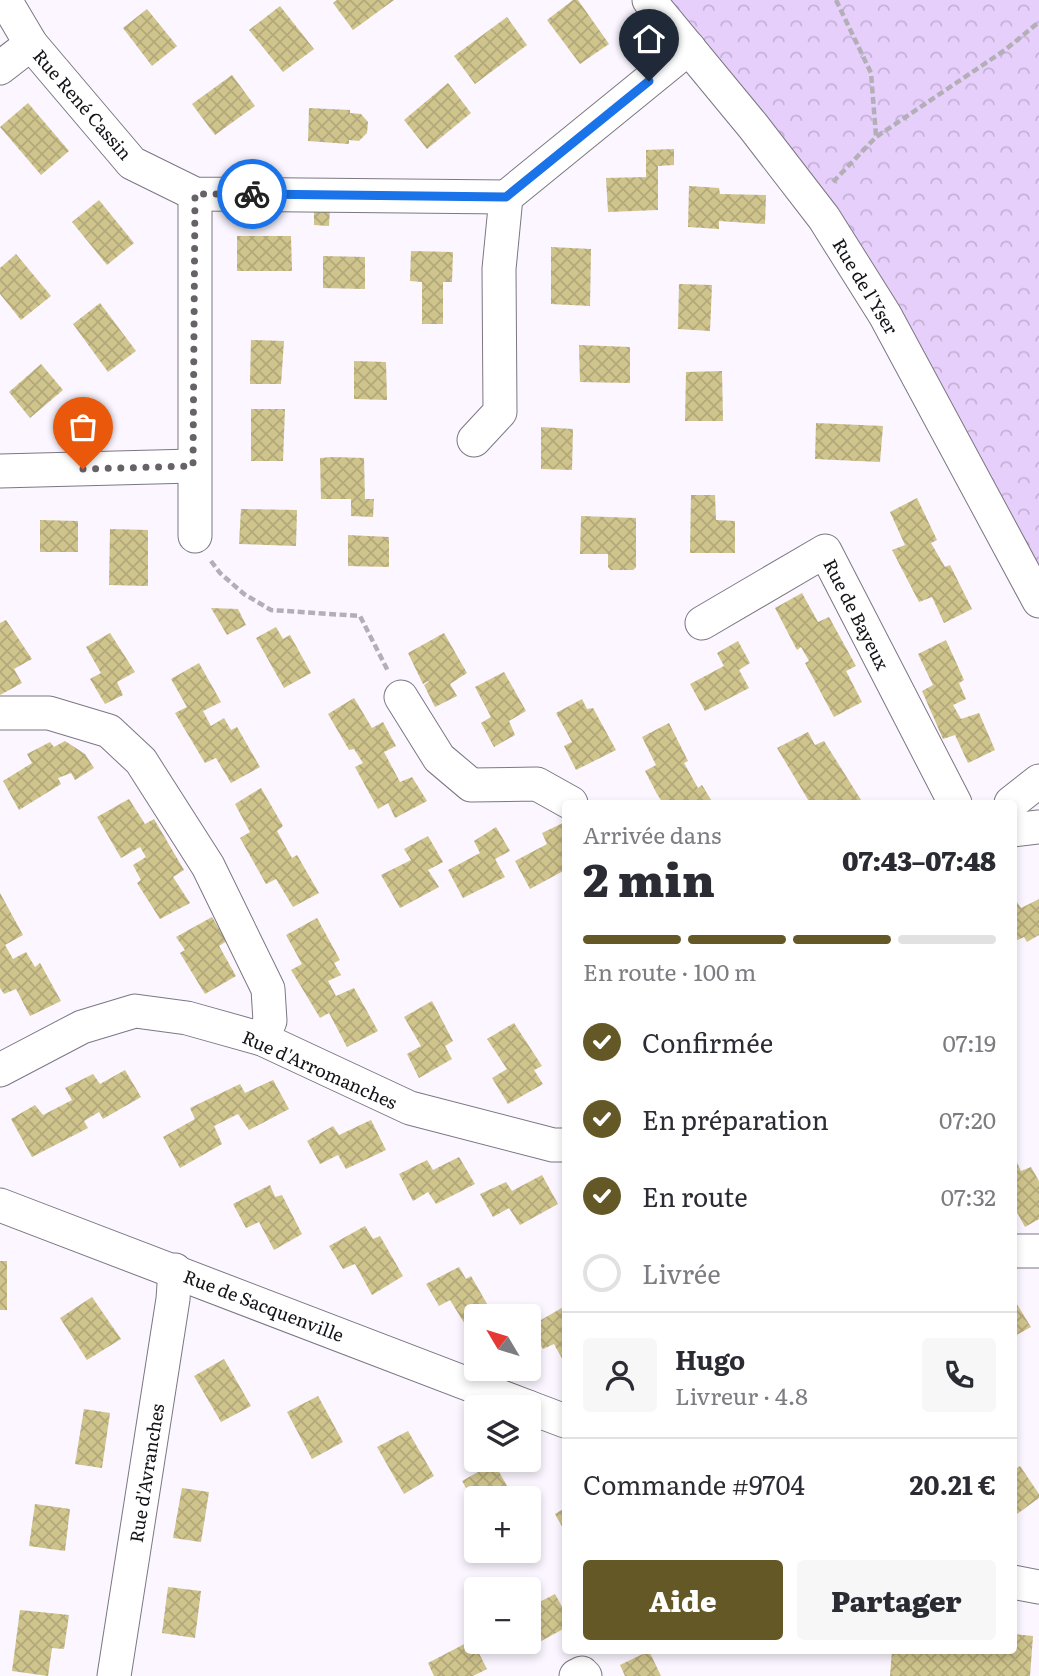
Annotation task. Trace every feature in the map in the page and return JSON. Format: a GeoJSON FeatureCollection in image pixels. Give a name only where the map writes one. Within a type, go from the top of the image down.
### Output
{"type":"FeatureCollection","features":[{"type":"Feature","properties":{"kind":"street","name":"Rue René Cassin"},"geometry":{"type":"LineString","coordinates":[[5,0],[31,44],[132,163],[195,194],[506,197]]}},
{"type":"Feature","properties":{"kind":"street","name":"Rue de l'Yser"},"geometry":{"type":"LineString","coordinates":[[649,0],[824,218],[885,316],[1039,601]]}},
{"type":"Feature","properties":{"kind":"street","name":"Rue René Cassin"},"geometry":{"type":"LineString","coordinates":[[0,68],[31,44]]}},
{"type":"Feature","properties":{"kind":"street"},"geometry":{"type":"LineString","coordinates":[[474,440],[500,412],[499,269],[506,197],[690,48]]}},
{"type":"Feature","properties":{"kind":"street"},"geometry":{"type":"LineString","coordinates":[[195,194],[195,536]]}},
{"type":"Feature","properties":{"kind":"street"},"geometry":{"type":"LineString","coordinates":[[0,471],[193,466]]}},
{"type":"Feature","properties":{"kind":"street","name":"Rue de Bayeux"},"geometry":{"type":"LineString","coordinates":[[702,623],[825,551],[953,800]]}},
{"type":"Feature","properties":{"kind":"street"},"geometry":{"type":"LineString","coordinates":[[401,697],[439,758],[471,785],[537,784],[565,800]]}},
{"type":"Feature","properties":{"kind":"street"},"geometry":{"type":"LineString","coordinates":[[0,713],[49,713],[109,732],[141,761],[208,866],[268,989],[270,1021],[262,1039]]}},
{"type":"Feature","properties":{"kind":"street"},"geometry":{"type":"LineString","coordinates":[[1015,800],[1039,780]]}},
{"type":"Feature","properties":{"kind":"street"},"geometry":{"type":"LineString","coordinates":[[1017,830],[1039,827]]}},
{"type":"Feature","properties":{"kind":"street","name":"Rue d'Arromanches"},"geometry":{"type":"LineString","coordinates":[[0,1069],[82,1027],[135,1012],[187,1018],[262,1039],[410,1108],[562,1145]]}},
{"type":"Feature","properties":{"kind":"street","name":"Rue de Sacquenville"},"geometry":{"type":"LineString","coordinates":[[0,1205],[497,1395]]}},
{"type":"Feature","properties":{"kind":"street"},"geometry":{"type":"LineString","coordinates":[[1017,1251],[1039,1251]]}},
{"type":"Feature","properties":{"kind":"street","name":"Rue d'Avranches"},"geometry":{"type":"LineString","coordinates":[[114,1676],[173,1299],[175,1270]]}},
{"type":"Feature","properties":{"kind":"street","name":"Rue de Sacquenville"},"geometry":{"type":"LineString","coordinates":[[541,1412],[562,1420]]}},
{"type":"Feature","properties":{"kind":"street"},"geometry":{"type":"LineString","coordinates":[[1017,1583],[1039,1587]]}},
{"type":"Feature","properties":{"kind":"street"},"geometry":{"type":"LineString","coordinates":[[576,1676],[582,1673],[585,1676]]}},
{"type":"Feature","properties":{"kind":"path"},"geometry":{"type":"LineString","coordinates":[[836,0],[871,74],[876,137]]}},
{"type":"Feature","properties":{"kind":"path"},"geometry":{"type":"LineString","coordinates":[[812,203],[876,137],[1005,50],[1039,22]]}},
{"type":"Feature","properties":{"kind":"path"},"geometry":{"type":"LineString","coordinates":[[195,536],[220,572],[244,594],[271,610],[360,616],[401,697]]}},
{"type":"Feature","properties":{"kind":"green space"},"geometry":{"type":"Polygon","coordinates":[[[656,0],[1039,0],[1039,580],[824,203],[656,0]]]}},
{"type":"Feature","properties":{"kind":"building"},"geometry":{"type":"Polygon","coordinates":[[[337,0],[394,0],[353,30],[333,3],[337,0]]]}},
{"type":"Feature","properties":{"kind":"building"},"geometry":{"type":"Polygon","coordinates":[[[573,0],[578,0],[609,44],[580,64],[547,20],[573,0]]]}},
{"type":"Feature","properties":{"kind":"building"},"geometry":{"type":"Polygon","coordinates":[[[280,6],[314,49],[283,72],[249,30],[280,6]]]}},
{"type":"Feature","properties":{"kind":"building"},"geometry":{"type":"Polygon","coordinates":[[[147,9],[177,46],[152,66],[123,28],[147,9]]]}},
{"type":"Feature","properties":{"kind":"building"},"geometry":{"type":"Polygon","coordinates":[[[507,17],[527,45],[475,84],[454,56],[507,17]]]}},
{"type":"Feature","properties":{"kind":"building"},"geometry":{"type":"Polygon","coordinates":[[[232,75],[255,106],[215,135],[192,104],[232,75]]]}},
{"type":"Feature","properties":{"kind":"building"},"geometry":{"type":"Polygon","coordinates":[[[448,83],[471,113],[427,149],[404,120],[448,83]]]}},
{"type":"Feature","properties":{"kind":"building"},"geometry":{"type":"Polygon","coordinates":[[[28,103],[69,151],[41,175],[0,127],[28,103]]]}},
{"type":"Feature","properties":{"kind":"building"},"geometry":{"type":"Polygon","coordinates":[[[309,108],[350,110],[350,113],[361,114],[368,122],[367,133],[359,141],[349,140],[349,144],[308,141],[309,108]]]}},
{"type":"Feature","properties":{"kind":"building"},"geometry":{"type":"Polygon","coordinates":[[[674,149],[674,165],[658,166],[658,210],[608,212],[606,178],[646,177],[646,150],[674,149]]]}},
{"type":"Feature","properties":{"kind":"building"},"geometry":{"type":"Polygon","coordinates":[[[689,186],[719,188],[720,194],[766,195],[765,224],[719,221],[719,229],[688,227],[689,186]]]}},
{"type":"Feature","properties":{"kind":"building"},"geometry":{"type":"Polygon","coordinates":[[[99,200],[134,243],[107,265],[72,222],[99,200]]]}},
{"type":"Feature","properties":{"kind":"building"},"geometry":{"type":"Polygon","coordinates":[[[314,208],[330,208],[329,226],[314,225],[314,208]]]}},
{"type":"Feature","properties":{"kind":"building"},"geometry":{"type":"Polygon","coordinates":[[[237,236],[291,236],[292,271],[237,271],[237,236]]]}},
{"type":"Feature","properties":{"kind":"building"},"geometry":{"type":"Polygon","coordinates":[[[551,247],[591,249],[590,306],[551,304],[551,247]]]}},
{"type":"Feature","properties":{"kind":"building"},"geometry":{"type":"Polygon","coordinates":[[[411,251],[453,252],[452,282],[443,282],[443,324],[422,324],[422,282],[410,281],[411,251]]]}},
{"type":"Feature","properties":{"kind":"building"},"geometry":{"type":"Polygon","coordinates":[[[16,254],[51,296],[21,320],[0,294],[0,268],[16,254]]]}},
{"type":"Feature","properties":{"kind":"building"},"geometry":{"type":"Polygon","coordinates":[[[323,256],[365,257],[365,289],[323,288],[323,256]]]}},
{"type":"Feature","properties":{"kind":"building"},"geometry":{"type":"Polygon","coordinates":[[[679,284],[712,285],[710,331],[678,329],[679,284]]]}},
{"type":"Feature","properties":{"kind":"building"},"geometry":{"type":"Polygon","coordinates":[[[100,303],[136,351],[108,372],[73,324],[100,303]]]}},
{"type":"Feature","properties":{"kind":"building"},"geometry":{"type":"Polygon","coordinates":[[[251,340],[284,341],[281,384],[250,384],[251,340]]]}},
{"type":"Feature","properties":{"kind":"building"},"geometry":{"type":"Polygon","coordinates":[[[579,345],[630,347],[630,383],[580,382],[579,345]]]}},
{"type":"Feature","properties":{"kind":"building"},"geometry":{"type":"Polygon","coordinates":[[[354,361],[386,362],[387,400],[354,399],[354,361]]]}},
{"type":"Feature","properties":{"kind":"building"},"geometry":{"type":"Polygon","coordinates":[[[41,364],[63,390],[30,418],[9,392],[41,364]]]}},
{"type":"Feature","properties":{"kind":"building"},"geometry":{"type":"Polygon","coordinates":[[[722,371],[723,421],[685,421],[686,372],[722,371]]]}},
{"type":"Feature","properties":{"kind":"building"},"geometry":{"type":"Polygon","coordinates":[[[251,409],[285,409],[283,461],[251,461],[251,409]]]}},
{"type":"Feature","properties":{"kind":"building"},"geometry":{"type":"Polygon","coordinates":[[[816,423],[883,426],[880,462],[815,459],[816,423]]]}},
{"type":"Feature","properties":{"kind":"building"},"geometry":{"type":"Polygon","coordinates":[[[541,427],[573,429],[572,470],[541,469],[541,427]]]}},
{"type":"Feature","properties":{"kind":"building"},"geometry":{"type":"Polygon","coordinates":[[[320,458],[364,458],[365,499],[374,499],[373,517],[351,516],[351,499],[321,499],[320,458]]]}},
{"type":"Feature","properties":{"kind":"building"},"geometry":{"type":"Polygon","coordinates":[[[691,495],[715,495],[716,520],[735,521],[735,553],[690,553],[691,495]]]}},
{"type":"Feature","properties":{"kind":"building"},"geometry":{"type":"Polygon","coordinates":[[[917,498],[937,540],[931,543],[945,567],[950,565],[972,609],[944,623],[932,597],[919,602],[892,550],[905,545],[890,512],[917,498]]]}},
{"type":"Feature","properties":{"kind":"building"},"geometry":{"type":"Polygon","coordinates":[[[241,509],[297,510],[296,546],[239,544],[241,509]]]}},
{"type":"Feature","properties":{"kind":"building"},"geometry":{"type":"Polygon","coordinates":[[[581,516],[636,518],[636,567],[633,570],[611,570],[608,567],[608,554],[580,554],[581,516]]]}},
{"type":"Feature","properties":{"kind":"building"},"geometry":{"type":"Polygon","coordinates":[[[40,520],[78,521],[78,552],[40,552],[40,520]]]}},
{"type":"Feature","properties":{"kind":"building"},"geometry":{"type":"Polygon","coordinates":[[[110,529],[148,530],[148,586],[109,585],[110,529]]]}},
{"type":"Feature","properties":{"kind":"building"},"geometry":{"type":"Polygon","coordinates":[[[348,535],[389,537],[389,567],[348,566],[348,535]]]}},
{"type":"Feature","properties":{"kind":"building"},"geometry":{"type":"Polygon","coordinates":[[[802,593],[818,622],[829,617],[856,666],[846,671],[862,702],[834,717],[805,663],[809,661],[801,647],[797,650],[775,608],[802,593]]]}},
{"type":"Feature","properties":{"kind":"building"},"geometry":{"type":"Polygon","coordinates":[[[211,608],[238,609],[246,625],[227,635],[211,608]]]}},
{"type":"Feature","properties":{"kind":"building"},"geometry":{"type":"Polygon","coordinates":[[[6,620],[32,659],[14,669],[22,683],[0,695],[0,623],[6,620]]]}},
{"type":"Feature","properties":{"kind":"building"},"geometry":{"type":"Polygon","coordinates":[[[276,627],[283,639],[290,635],[311,673],[284,688],[256,638],[276,627]]]}},
{"type":"Feature","properties":{"kind":"building"},"geometry":{"type":"Polygon","coordinates":[[[110,633],[135,672],[117,682],[123,695],[105,704],[90,679],[101,673],[86,647],[110,633]]]}},
{"type":"Feature","properties":{"kind":"building"},"geometry":{"type":"Polygon","coordinates":[[[444,633],[467,673],[450,684],[457,696],[435,707],[424,685],[432,679],[423,684],[408,653],[444,633]]]}},
{"type":"Feature","properties":{"kind":"building"},"geometry":{"type":"Polygon","coordinates":[[[946,640],[964,680],[959,683],[966,699],[953,705],[961,719],[979,713],[995,750],[968,763],[955,735],[943,739],[922,691],[933,685],[918,654],[946,640]]]}},
{"type":"Feature","properties":{"kind":"building"},"geometry":{"type":"Polygon","coordinates":[[[738,641],[750,663],[739,670],[749,688],[705,711],[690,684],[724,666],[717,653],[738,641]]]}},
{"type":"Feature","properties":{"kind":"building"},"geometry":{"type":"Polygon","coordinates":[[[199,663],[221,702],[203,711],[211,726],[224,718],[231,730],[237,727],[260,767],[231,783],[216,758],[205,763],[175,713],[187,707],[171,679],[199,663]]]}},
{"type":"Feature","properties":{"kind":"building"},"geometry":{"type":"Polygon","coordinates":[[[504,672],[526,711],[509,721],[515,735],[494,747],[481,723],[491,717],[475,687],[504,672]]]}},
{"type":"Feature","properties":{"kind":"building"},"geometry":{"type":"Polygon","coordinates":[[[354,698],[372,728],[383,722],[396,746],[384,752],[400,782],[412,777],[427,801],[395,818],[388,803],[378,809],[355,767],[363,763],[354,749],[349,750],[328,714],[354,698]]]}},
{"type":"Feature","properties":{"kind":"building"},"geometry":{"type":"Polygon","coordinates":[[[582,699],[587,709],[593,708],[616,750],[576,770],[564,746],[572,742],[556,713],[582,699]]]}},
{"type":"Feature","properties":{"kind":"building"},"geometry":{"type":"Polygon","coordinates":[[[669,723],[688,761],[684,763],[698,788],[702,785],[711,800],[661,800],[645,771],[656,765],[642,737],[669,723]]]}},
{"type":"Feature","properties":{"kind":"building"},"geometry":{"type":"Polygon","coordinates":[[[808,732],[815,745],[824,741],[861,800],[808,800],[777,748],[808,732]]]}},
{"type":"Feature","properties":{"kind":"building"},"geometry":{"type":"Polygon","coordinates":[[[65,741],[85,754],[94,768],[75,780],[71,773],[58,778],[61,784],[19,810],[3,781],[32,763],[27,754],[50,742],[54,747],[65,741]]]}},
{"type":"Feature","properties":{"kind":"building"},"geometry":{"type":"Polygon","coordinates":[[[261,788],[283,826],[277,831],[284,844],[292,858],[297,855],[319,893],[293,907],[276,879],[266,884],[240,838],[250,832],[235,804],[261,788]]]}},
{"type":"Feature","properties":{"kind":"building"},"geometry":{"type":"Polygon","coordinates":[[[129,799],[145,824],[154,819],[184,870],[173,877],[190,903],[160,919],[137,883],[141,880],[133,865],[146,857],[140,847],[121,858],[97,817],[129,799]]]}},
{"type":"Feature","properties":{"kind":"building"},"geometry":{"type":"Polygon","coordinates":[[[562,823],[562,872],[530,889],[515,861],[547,844],[542,833],[562,823]]]}},
{"type":"Feature","properties":{"kind":"building"},"geometry":{"type":"Polygon","coordinates":[[[496,827],[510,851],[495,859],[505,877],[463,898],[448,870],[480,853],[474,841],[496,827]]]}},
{"type":"Feature","properties":{"kind":"building"},"geometry":{"type":"Polygon","coordinates":[[[428,836],[443,862],[428,870],[439,887],[400,908],[381,875],[411,860],[404,849],[428,836]]]}},
{"type":"Feature","properties":{"kind":"building"},"geometry":{"type":"Polygon","coordinates":[[[0,893],[23,935],[5,945],[13,959],[26,952],[35,967],[40,963],[61,1001],[30,1016],[16,989],[4,994],[0,988],[0,893]]]}},
{"type":"Feature","properties":{"kind":"building"},"geometry":{"type":"Polygon","coordinates":[[[1039,899],[1039,935],[1027,942],[1024,937],[1017,940],[1017,902],[1021,908],[1039,899]]]}},
{"type":"Feature","properties":{"kind":"building"},"geometry":{"type":"Polygon","coordinates":[[[212,917],[227,941],[219,946],[236,976],[205,994],[180,953],[185,950],[176,937],[212,917]]]}},
{"type":"Feature","properties":{"kind":"building"},"geometry":{"type":"Polygon","coordinates":[[[317,918],[340,960],[334,963],[341,975],[328,981],[336,996],[354,988],[378,1031],[347,1047],[329,1013],[320,1018],[291,970],[302,964],[286,935],[317,918]]]}},
{"type":"Feature","properties":{"kind":"building"},"geometry":{"type":"Polygon","coordinates":[[[432,1001],[453,1041],[445,1046],[452,1059],[419,1078],[407,1054],[421,1046],[404,1017],[432,1001]]]}},
{"type":"Feature","properties":{"kind":"building"},"geometry":{"type":"Polygon","coordinates":[[[514,1023],[542,1066],[534,1070],[543,1084],[508,1104],[492,1078],[507,1069],[487,1039],[514,1023]]]}},
{"type":"Feature","properties":{"kind":"building"},"geometry":{"type":"Polygon","coordinates":[[[125,1070],[141,1097],[103,1119],[99,1112],[84,1121],[88,1128],[32,1157],[11,1119],[35,1105],[43,1115],[72,1100],[65,1088],[93,1074],[100,1084],[125,1070]]]}},
{"type":"Feature","properties":{"kind":"building"},"geometry":{"type":"Polygon","coordinates":[[[273,1080],[289,1109],[249,1130],[238,1114],[214,1126],[222,1144],[180,1168],[163,1137],[195,1119],[190,1108],[240,1084],[245,1093],[273,1080]]]}},
{"type":"Feature","properties":{"kind":"building"},"geometry":{"type":"Polygon","coordinates":[[[371,1120],[386,1150],[346,1169],[338,1155],[320,1164],[307,1141],[333,1126],[339,1135],[371,1120]]]}},
{"type":"Feature","properties":{"kind":"building"},"geometry":{"type":"Polygon","coordinates":[[[459,1157],[475,1184],[436,1204],[428,1192],[413,1201],[399,1174],[427,1160],[433,1170],[459,1157]]]}},
{"type":"Feature","properties":{"kind":"building"},"geometry":{"type":"Polygon","coordinates":[[[1017,1162],[1021,1171],[1031,1167],[1039,1181],[1039,1219],[1025,1227],[1017,1212],[1017,1162]]]}},
{"type":"Feature","properties":{"kind":"building"},"geometry":{"type":"Polygon","coordinates":[[[542,1175],[558,1204],[520,1225],[509,1208],[493,1217],[480,1194],[506,1182],[512,1191],[542,1175]]]}},
{"type":"Feature","properties":{"kind":"building"},"geometry":{"type":"Polygon","coordinates":[[[270,1185],[275,1197],[282,1195],[302,1234],[274,1250],[259,1222],[246,1228],[233,1204],[270,1185]]]}},
{"type":"Feature","properties":{"kind":"building"},"geometry":{"type":"Polygon","coordinates":[[[365,1226],[373,1239],[380,1236],[403,1276],[372,1295],[355,1264],[343,1269],[329,1246],[365,1226]]]}},
{"type":"Feature","properties":{"kind":"building"},"geometry":{"type":"Polygon","coordinates":[[[0,1261],[7,1261],[7,1310],[0,1310],[0,1261]]]}},
{"type":"Feature","properties":{"kind":"building"},"geometry":{"type":"Polygon","coordinates":[[[459,1267],[466,1279],[471,1276],[487,1304],[464,1304],[464,1323],[450,1300],[439,1306],[426,1284],[459,1267]]]}},
{"type":"Feature","properties":{"kind":"building"},"geometry":{"type":"Polygon","coordinates":[[[92,1297],[121,1339],[87,1360],[60,1318],[92,1297]]]}},
{"type":"Feature","properties":{"kind":"building"},"geometry":{"type":"Polygon","coordinates":[[[1017,1304],[1031,1327],[1017,1335],[1017,1304]]]}},
{"type":"Feature","properties":{"kind":"building"},"geometry":{"type":"Polygon","coordinates":[[[562,1308],[562,1359],[554,1344],[543,1349],[541,1320],[562,1308]]]}},
{"type":"Feature","properties":{"kind":"building"},"geometry":{"type":"Polygon","coordinates":[[[224,1359],[251,1406],[221,1422],[194,1376],[224,1359]]]}},
{"type":"Feature","properties":{"kind":"building"},"geometry":{"type":"Polygon","coordinates":[[[318,1396],[343,1442],[312,1459],[287,1412],[318,1396]]]}},
{"type":"Feature","properties":{"kind":"building"},"geometry":{"type":"Polygon","coordinates":[[[84,1409],[110,1413],[102,1468],[75,1464],[84,1409]]]}},
{"type":"Feature","properties":{"kind":"building"},"geometry":{"type":"Polygon","coordinates":[[[408,1431],[434,1476],[404,1494],[377,1447],[408,1431]]]}},
{"type":"Feature","properties":{"kind":"building"},"geometry":{"type":"Polygon","coordinates":[[[1020,1466],[1039,1498],[1017,1514],[1017,1468],[1020,1466]]]}},
{"type":"Feature","properties":{"kind":"building"},"geometry":{"type":"Polygon","coordinates":[[[478,1472],[499,1472],[507,1486],[465,1486],[462,1481],[478,1472]]]}},
{"type":"Feature","properties":{"kind":"building"},"geometry":{"type":"Polygon","coordinates":[[[182,1488],[209,1492],[201,1542],[173,1538],[182,1488]]]}},
{"type":"Feature","properties":{"kind":"building"},"geometry":{"type":"Polygon","coordinates":[[[35,1504],[70,1509],[65,1551],[29,1546],[35,1504]]]}},
{"type":"Feature","properties":{"kind":"building"},"geometry":{"type":"Polygon","coordinates":[[[562,1510],[562,1527],[555,1514],[562,1510]]]}},
{"type":"Feature","properties":{"kind":"building"},"geometry":{"type":"Polygon","coordinates":[[[168,1587],[201,1591],[195,1638],[162,1633],[168,1587]]]}},
{"type":"Feature","properties":{"kind":"building"},"geometry":{"type":"Polygon","coordinates":[[[555,1594],[562,1607],[562,1630],[541,1641],[541,1601],[555,1594]]]}},
{"type":"Feature","properties":{"kind":"building"},"geometry":{"type":"Polygon","coordinates":[[[20,1610],[69,1615],[64,1649],[52,1648],[48,1676],[12,1671],[20,1610]]]}},
{"type":"Feature","properties":{"kind":"building"},"geometry":{"type":"Polygon","coordinates":[[[1017,1634],[1033,1636],[1030,1676],[890,1676],[892,1654],[1017,1654],[1017,1634]]]}},
{"type":"Feature","properties":{"kind":"building"},"geometry":{"type":"Polygon","coordinates":[[[464,1644],[464,1654],[479,1654],[487,1669],[473,1676],[434,1676],[428,1663],[464,1644]]]}},
{"type":"Feature","properties":{"kind":"building"},"geometry":{"type":"Polygon","coordinates":[[[643,1654],[650,1654],[661,1676],[625,1676],[620,1665],[643,1654]]]}},
{"type":"Feature","properties":{"kind":"way so far"},"geometry":{"type":"LineString","coordinates":[[83,469],[193,466],[195,194],[252,194]]}},
{"type":"Feature","properties":{"kind":"route"},"geometry":{"type":"LineString","coordinates":[[252,194],[506,197],[649,81]]}}]}
